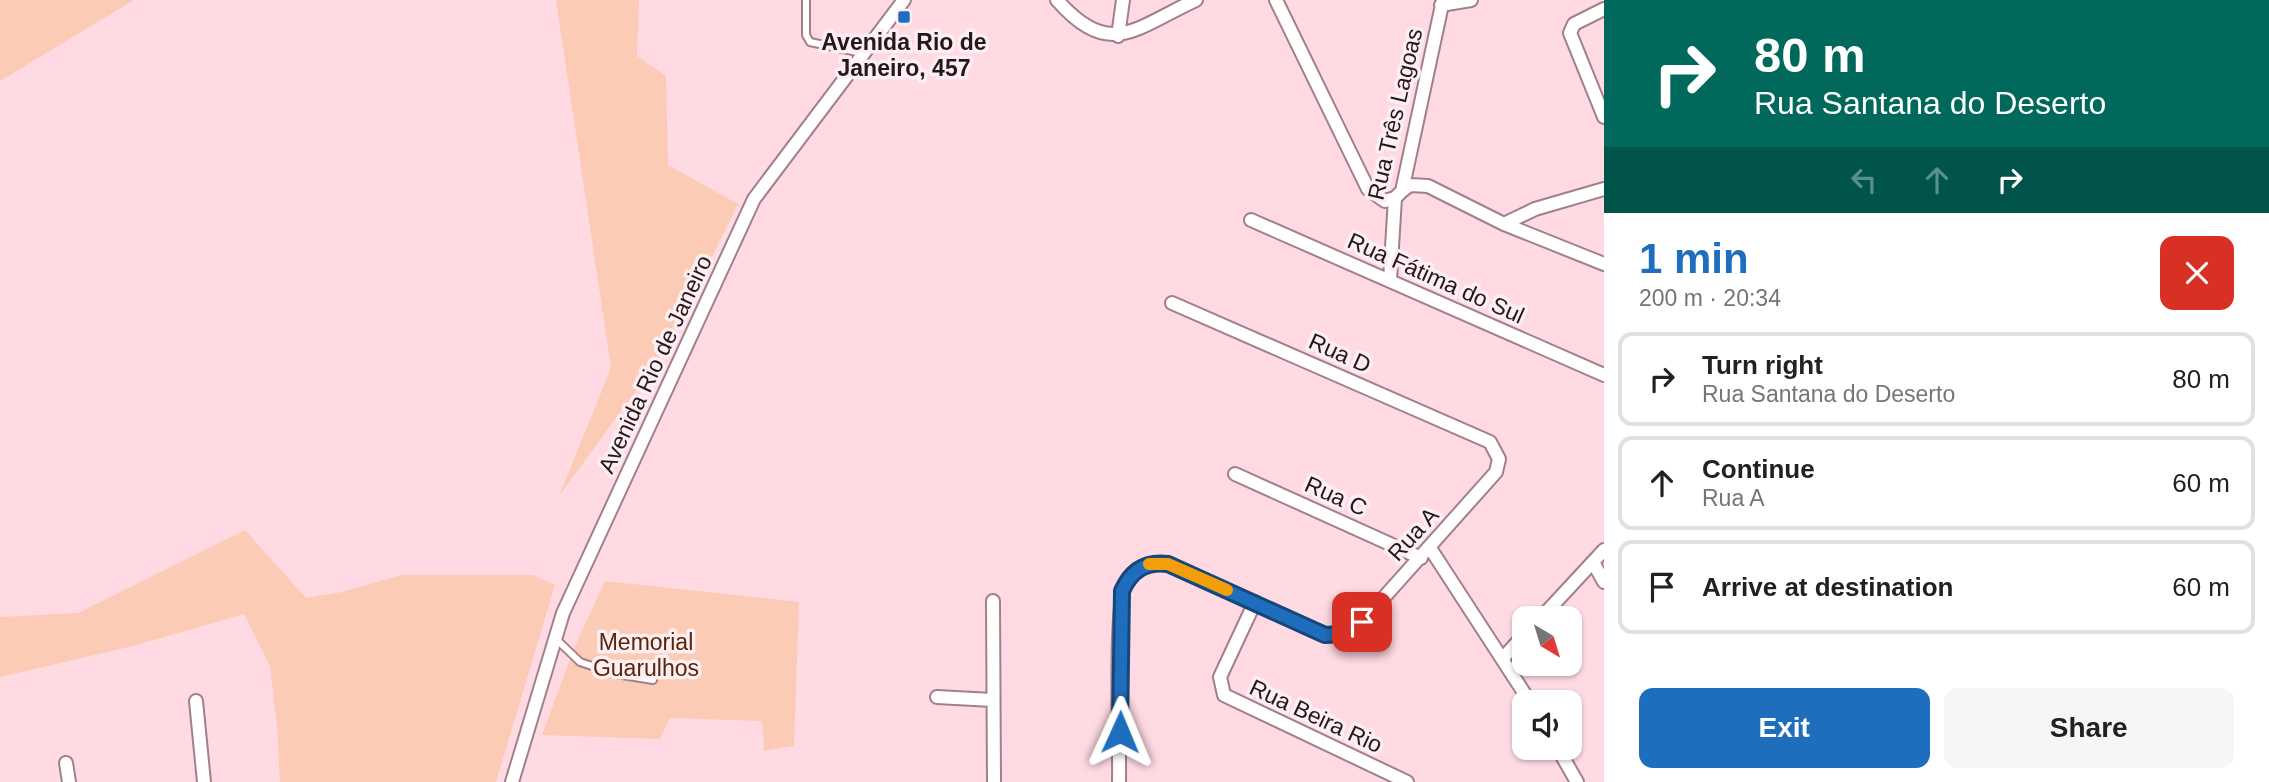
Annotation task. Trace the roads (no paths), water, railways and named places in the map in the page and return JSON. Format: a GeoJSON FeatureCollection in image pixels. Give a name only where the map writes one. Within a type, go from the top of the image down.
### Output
{"type":"FeatureCollection","features":[{"type":"Feature","properties":{"kind":"street","name":"Avenida Rio de Janeiro"},"geometry":{"type":"LineString","coordinates":[[512,782],[563,613],[754,199],[904,0]]}},
{"type":"Feature","properties":{"kind":"street"},"geometry":{"type":"LineString","coordinates":[[1057,0],[1087,29],[1118,36],[1196,0]]}},
{"type":"Feature","properties":{"kind":"street"},"geometry":{"type":"LineString","coordinates":[[1118,36],[1123,0]]}},
{"type":"Feature","properties":{"kind":"street"},"geometry":{"type":"LineString","coordinates":[[1276,0],[1368,189],[1385,201],[1410,185],[1428,186],[1504,224],[1604,264]]}},
{"type":"Feature","properties":{"kind":"street"},"geometry":{"type":"LineString","coordinates":[[1442,2],[1471,0]]}},
{"type":"Feature","properties":{"kind":"street","name":"Rua Três Lagoas"},"geometry":{"type":"LineString","coordinates":[[1390,280],[1398,195],[1442,2]]}},
{"type":"Feature","properties":{"kind":"street"},"geometry":{"type":"LineString","coordinates":[[1604,9],[1574,24],[1570,33],[1604,117]]}},
{"type":"Feature","properties":{"kind":"street"},"geometry":{"type":"LineString","coordinates":[[1504,224],[1535,209],[1604,189]]}},
{"type":"Feature","properties":{"kind":"street","name":"Rua Fátima do Sul"},"geometry":{"type":"LineString","coordinates":[[1251,220],[1604,374]]}},
{"type":"Feature","properties":{"kind":"street","name":"Rua D"},"geometry":{"type":"LineString","coordinates":[[1172,303],[1490,442]]}},
{"type":"Feature","properties":{"kind":"street","name":"Rua A"},"geometry":{"type":"LineString","coordinates":[[1119,782],[1121,608],[1127,580],[1138,569],[1148,565],[1168,564],[1325,635],[1342,634],[1362,622],[1496,472],[1499,459],[1490,442]]}},
{"type":"Feature","properties":{"kind":"street","name":"Rua C"},"geometry":{"type":"LineString","coordinates":[[1235,474],[1425,553]]}},
{"type":"Feature","properties":{"kind":"street"},"geometry":{"type":"LineString","coordinates":[[1552,606],[1604,550]]}},
{"type":"Feature","properties":{"kind":"street"},"geometry":{"type":"LineString","coordinates":[[1425,553],[1504,657],[1523,690]]}},
{"type":"Feature","properties":{"kind":"street"},"geometry":{"type":"LineString","coordinates":[[1592,562],[1604,582]]}},
{"type":"Feature","properties":{"kind":"street"},"geometry":{"type":"LineString","coordinates":[[993,601],[994,782]]}},
{"type":"Feature","properties":{"kind":"street","name":"Rua Beira Rio"},"geometry":{"type":"LineString","coordinates":[[1255,602],[1220,677],[1224,695],[1407,782]]}},
{"type":"Feature","properties":{"kind":"street"},"geometry":{"type":"LineString","coordinates":[[1504,657],[1512,648]]}},
{"type":"Feature","properties":{"kind":"street"},"geometry":{"type":"LineString","coordinates":[[937,697],[992,700]]}},
{"type":"Feature","properties":{"kind":"street"},"geometry":{"type":"LineString","coordinates":[[196,701],[204,782]]}},
{"type":"Feature","properties":{"kind":"street"},"geometry":{"type":"LineString","coordinates":[[1564,760],[1577,782]]}},
{"type":"Feature","properties":{"kind":"street"},"geometry":{"type":"LineString","coordinates":[[66,763],[69,782]]}},
{"type":"Feature","properties":{"kind":"lane"},"geometry":{"type":"LineString","coordinates":[[806,0],[806,35],[810,42],[864,54]]}},
{"type":"Feature","properties":{"kind":"lane"},"geometry":{"type":"LineString","coordinates":[[555,638],[580,662],[616,674],[653,680]]}},
{"type":"Feature","properties":{"kind":"place","name":"Avenida Rio de Janeiro, 457"},"geometry":{"type":"Point","coordinates":[904,17]}},
{"type":"Feature","properties":{"kind":"park label","name":"Memorial Guarulhos"},"geometry":{"type":"Point","coordinates":[646,655]}}]}
